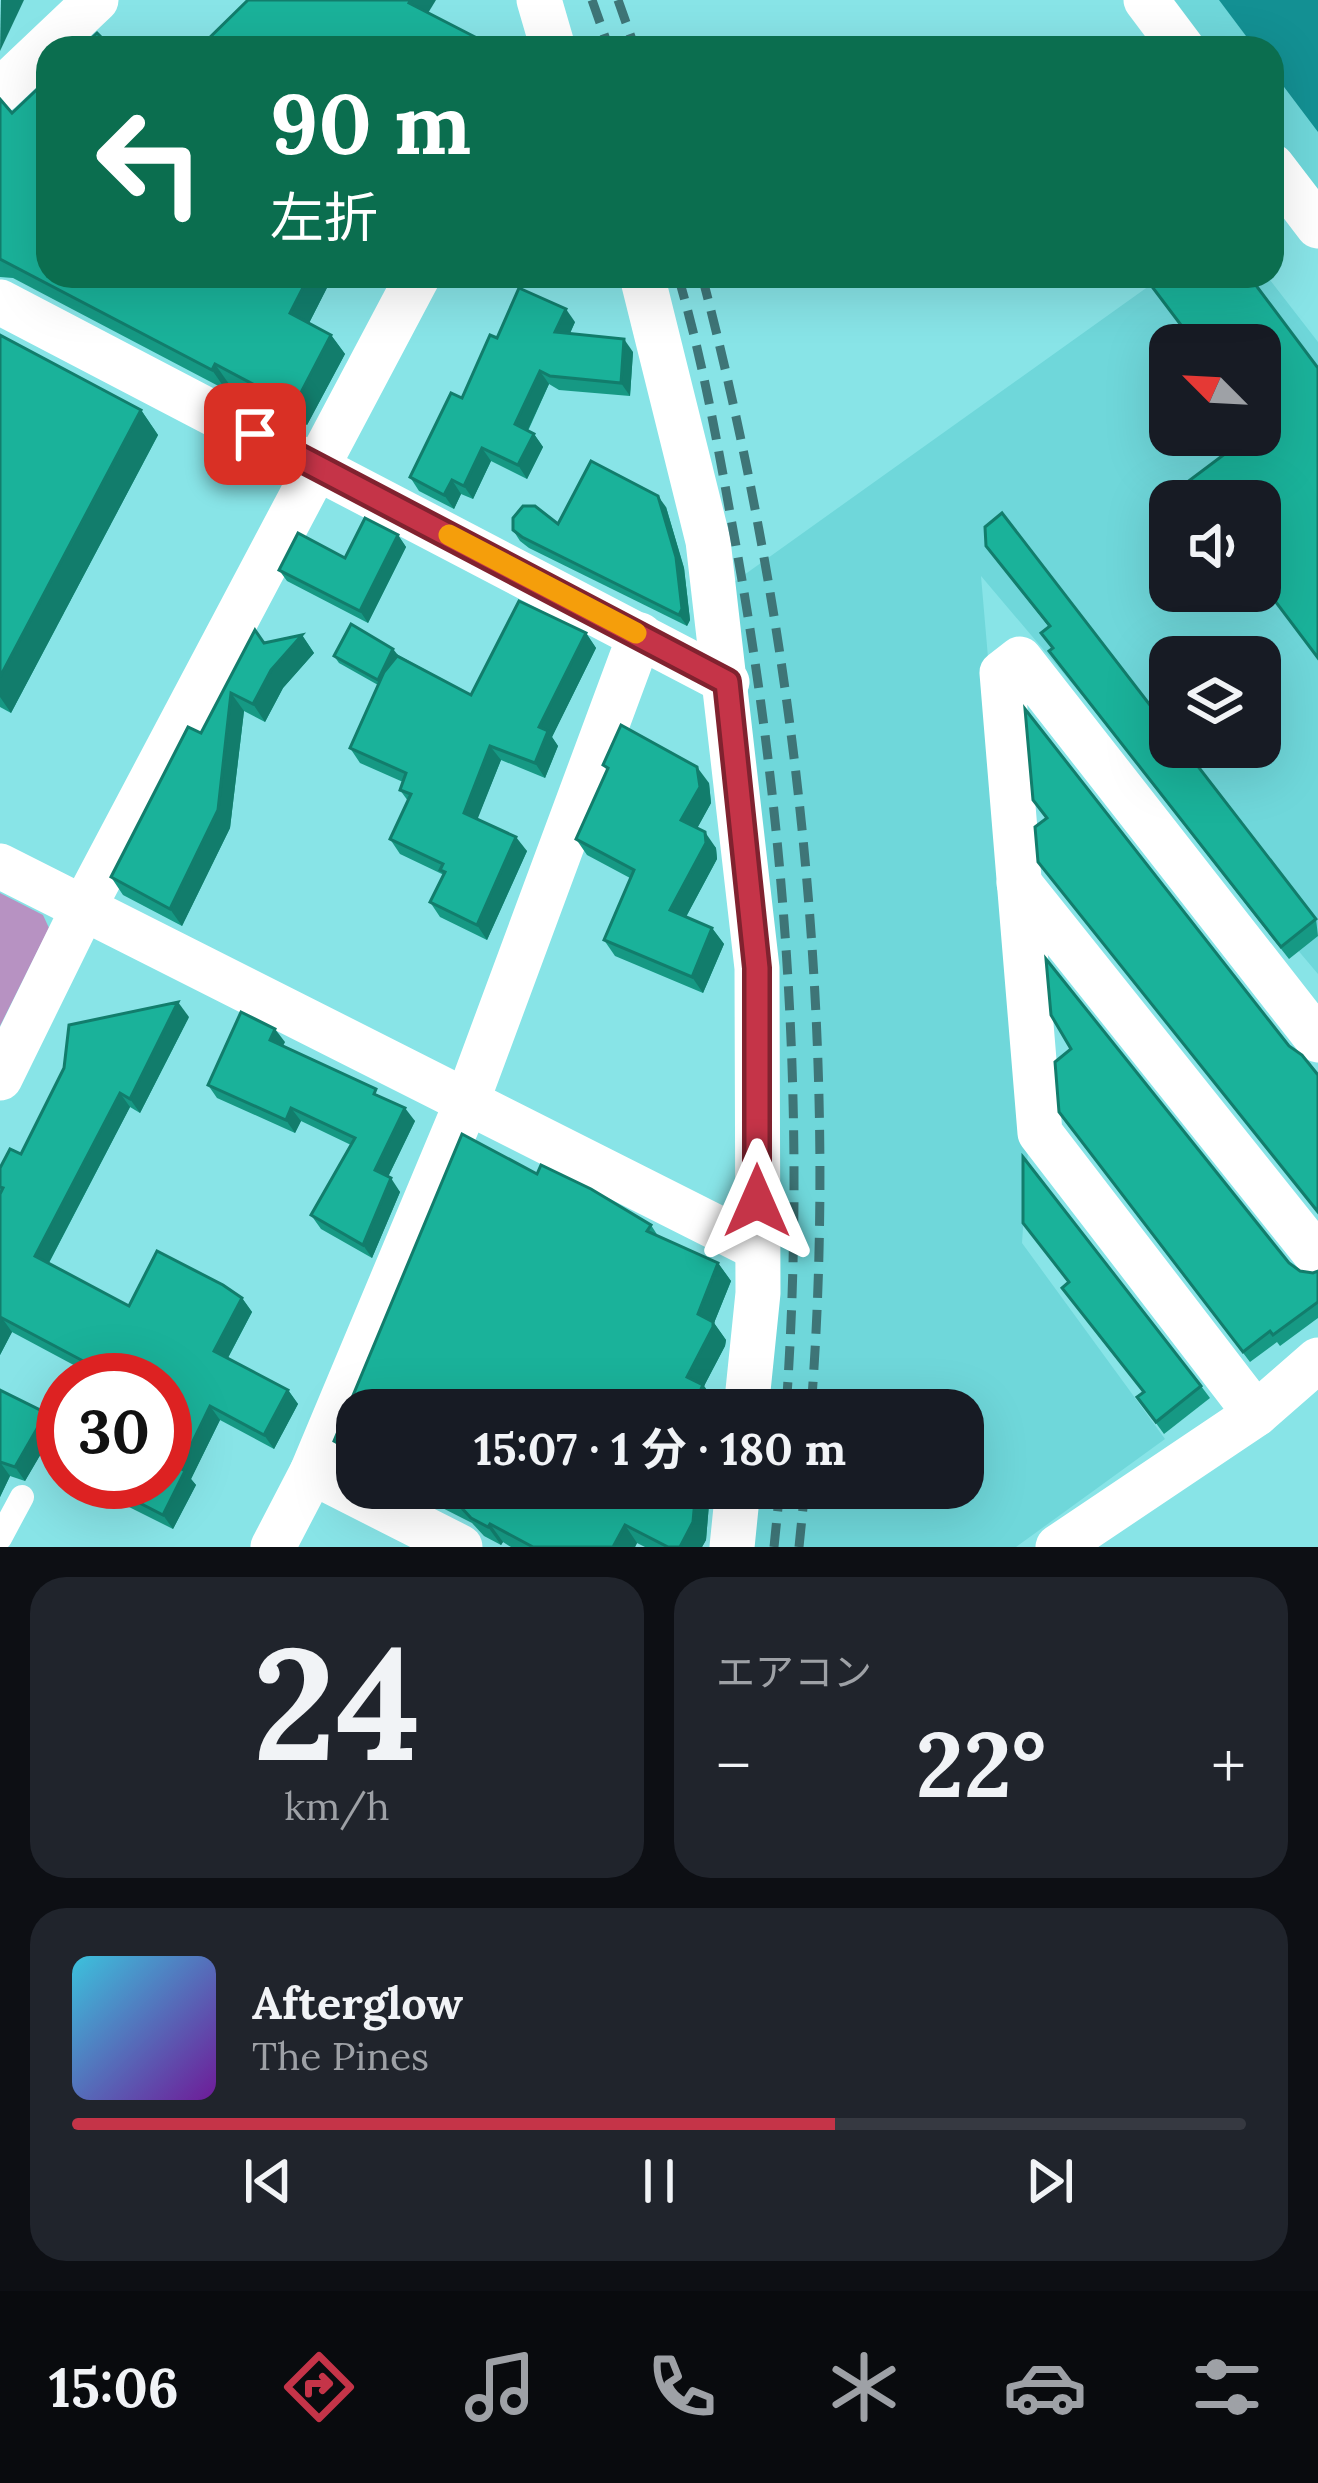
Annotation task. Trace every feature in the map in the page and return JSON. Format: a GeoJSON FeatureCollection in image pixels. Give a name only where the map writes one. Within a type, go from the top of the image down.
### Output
{"type":"FeatureCollection","features":[{"type":"Feature","properties":{"kind":"street"},"geometry":{"type":"LineString","coordinates":[[58,36],[96,0]]}},
{"type":"Feature","properties":{"kind":"street"},"geometry":{"type":"LineString","coordinates":[[538,0],[549,36]]}},
{"type":"Feature","properties":{"kind":"street"},"geometry":{"type":"LineString","coordinates":[[1146,0],[1174,36]]}},
{"type":"Feature","properties":{"kind":"street"},"geometry":{"type":"LineString","coordinates":[[0,91],[36,57]]}},
{"type":"Feature","properties":{"kind":"street"},"geometry":{"type":"LineString","coordinates":[[1284,182],[1318,226]]}},
{"type":"Feature","properties":{"kind":"street"},"geometry":{"type":"LineString","coordinates":[[0,1078],[83,909],[412,288]]}},
{"type":"Feature","properties":{"kind":"street"},"geometry":{"type":"LineString","coordinates":[[645,288],[707,541],[757,968],[758,1293],[748,1389]]}},
{"type":"Feature","properties":{"kind":"street"},"geometry":{"type":"LineString","coordinates":[[0,302],[727,682]]}},
{"type":"Feature","properties":{"kind":"street"},"geometry":{"type":"LineString","coordinates":[[273,1547],[312,1472],[466,1105],[640,635]]}},
{"type":"Feature","properties":{"kind":"street"},"geometry":{"type":"LineString","coordinates":[[1256,1414],[1040,1133],[1002,673],[1020,659],[1318,1040]]}},
{"type":"Feature","properties":{"kind":"street"},"geometry":{"type":"LineString","coordinates":[[0,866],[466,1105],[758,1248]]}},
{"type":"Feature","properties":{"kind":"street"},"geometry":{"type":"LineString","coordinates":[[1018,883],[1318,1257]]}},
{"type":"Feature","properties":{"kind":"street"},"geometry":{"type":"LineString","coordinates":[[1058,1547],[1256,1414],[1318,1360]]}},
{"type":"Feature","properties":{"kind":"street"},"geometry":{"type":"LineString","coordinates":[[312,1472],[460,1547]]}},
{"type":"Feature","properties":{"kind":"street"},"geometry":{"type":"LineString","coordinates":[[732,1547],[736,1509]]}},
{"type":"Feature","properties":{"kind":"lane"},"geometry":{"type":"LineString","coordinates":[[0,1538],[22,1497]]}},
{"type":"Feature","properties":{"kind":"shaded area"},"geometry":{"type":"Polygon","coordinates":[[[1169,0],[1318,0],[1318,194],[1284,150],[1284,36],[1197,36],[1169,0]]]}},
{"type":"Feature","properties":{"kind":"shaded area"},"geometry":{"type":"Polygon","coordinates":[[[1219,0],[1318,0],[1318,132],[1284,87],[1284,36],[1246,36],[1219,0]]]}},
{"type":"Feature","properties":{"kind":"shaded area"},"geometry":{"type":"Polygon","coordinates":[[[1146,288],[1276,288],[1318,342],[1318,974],[981,576],[1029,1135],[1022,1243],[1165,1439],[1016,1547],[753,1547],[757,1509],[984,1509],[984,1389],[766,1389],[730,585],[1146,288]]]}},
{"type":"Feature","properties":{"kind":"shaded area"},"geometry":{"type":"Polygon","coordinates":[[[0,893],[43,915],[49,928],[0,1026],[0,893]]]}},
{"type":"Feature","properties":{"kind":"building"},"geometry":{"type":"Polygon","coordinates":[[[248,0],[411,0],[409,3],[473,36],[211,36],[248,0]]]}},
{"type":"Feature","properties":{"kind":"building"},"geometry":{"type":"Polygon","coordinates":[[[36,90],[36,278],[0,259],[0,99],[12,113],[36,90]]]}},
{"type":"Feature","properties":{"kind":"building"},"geometry":{"type":"Polygon","coordinates":[[[55,288],[303,288],[290,313],[331,335],[294,406],[215,364],[212,370],[55,288]]]}},
{"type":"Feature","properties":{"kind":"building"},"geometry":{"type":"Polygon","coordinates":[[[519,288],[566,309],[555,332],[624,339],[621,383],[540,371],[515,424],[534,434],[518,465],[482,448],[464,486],[452,480],[444,495],[410,477],[451,393],[462,398],[490,335],[497,338],[519,288]]]}},
{"type":"Feature","properties":{"kind":"building"},"geometry":{"type":"Polygon","coordinates":[[[1153,288],[1258,288],[1318,368],[1318,658],[1281,609],[1281,480],[1190,480],[1222,456],[1281,456],[1281,324],[1180,324],[1153,288]]]}},
{"type":"Feature","properties":{"kind":"building"},"geometry":{"type":"Polygon","coordinates":[[[0,335],[141,410],[0,677],[0,335]]]}},
{"type":"Feature","properties":{"kind":"building"},"geometry":{"type":"Polygon","coordinates":[[[591,461],[658,496],[676,557],[679,615],[513,530],[513,518],[523,506],[535,506],[558,524],[591,461]]]}},
{"type":"Feature","properties":{"kind":"building"},"geometry":{"type":"Polygon","coordinates":[[[1002,513],[1149,704],[1149,768],[1199,768],[1316,919],[1281,947],[1049,651],[1053,648],[1041,633],[1050,626],[986,546],[985,527],[1002,513]]]}},
{"type":"Feature","properties":{"kind":"building"},"geometry":{"type":"Polygon","coordinates":[[[365,518],[398,535],[360,611],[279,570],[298,533],[345,558],[365,518]]]}},
{"type":"Feature","properties":{"kind":"building"},"geometry":{"type":"Polygon","coordinates":[[[519,601],[586,633],[539,727],[548,731],[535,763],[490,746],[464,813],[516,837],[477,925],[430,902],[445,872],[440,870],[443,864],[390,839],[411,794],[400,790],[406,773],[350,748],[384,672],[397,656],[471,695],[519,601]]]}},
{"type":"Feature","properties":{"kind":"building"},"geometry":{"type":"Polygon","coordinates":[[[351,624],[393,649],[378,680],[334,656],[351,624]]]}},
{"type":"Feature","properties":{"kind":"building"},"geometry":{"type":"Polygon","coordinates":[[[255,630],[264,643],[302,635],[271,670],[253,704],[231,693],[218,810],[170,909],[111,877],[188,727],[201,733],[255,630]]]}},
{"type":"Feature","properties":{"kind":"building"},"geometry":{"type":"Polygon","coordinates":[[[1025,709],[1289,1046],[1318,1075],[1318,1212],[1038,862],[1035,827],[1047,818],[1033,800],[1025,709]]]}},
{"type":"Feature","properties":{"kind":"building"},"geometry":{"type":"Polygon","coordinates":[[[621,725],[697,767],[700,787],[681,820],[705,832],[706,843],[670,910],[712,928],[692,977],[604,940],[634,870],[576,839],[608,768],[603,765],[621,725]]]}},
{"type":"Feature","properties":{"kind":"building"},"geometry":{"type":"Polygon","coordinates":[[[1046,959],[1289,1263],[1300,1271],[1318,1271],[1318,1302],[1243,1352],[1059,1112],[1055,1062],[1071,1049],[1051,1015],[1046,959]]]}},
{"type":"Feature","properties":{"kind":"building"},"geometry":{"type":"Polygon","coordinates":[[[178,1002],[130,1099],[120,1093],[35,1256],[129,1306],[157,1251],[242,1298],[214,1351],[288,1390],[264,1435],[210,1406],[192,1443],[192,1353],[68,1353],[2,1318],[0,1322],[0,1168],[10,1149],[21,1154],[64,1068],[69,1025],[178,1002]]]}},
{"type":"Feature","properties":{"kind":"building"},"geometry":{"type":"Polygon","coordinates":[[[241,1012],[275,1029],[270,1040],[376,1089],[374,1094],[405,1108],[375,1170],[391,1178],[363,1245],[311,1215],[355,1138],[291,1108],[286,1120],[208,1085],[241,1012]]]}},
{"type":"Feature","properties":{"kind":"building"},"geometry":{"type":"Polygon","coordinates":[[[462,1134],[537,1174],[541,1165],[591,1189],[651,1225],[647,1231],[718,1263],[698,1314],[713,1322],[713,1327],[687,1377],[703,1385],[701,1389],[356,1389],[462,1134]]]}},
{"type":"Feature","properties":{"kind":"building"},"geometry":{"type":"Polygon","coordinates":[[[1023,1157],[1201,1386],[1156,1422],[1137,1397],[1144,1392],[1062,1288],[1069,1282],[1023,1223],[1023,1157]]]}},
{"type":"Feature","properties":{"kind":"building"},"geometry":{"type":"Polygon","coordinates":[[[0,1390],[36,1408],[36,1430],[15,1467],[0,1462],[0,1390]]]}},
{"type":"Feature","properties":{"kind":"building"},"geometry":{"type":"Polygon","coordinates":[[[463,1509],[694,1509],[680,1547],[668,1547],[625,1525],[613,1547],[533,1547],[471,1518],[463,1509]]]}},
{"type":"Feature","properties":{"kind":"railway"},"geometry":{"type":"LineString","coordinates":[[592,0],[605,36]]}},
{"type":"Feature","properties":{"kind":"railway"},"geometry":{"type":"LineString","coordinates":[[618,0],[631,36]]}},
{"type":"Feature","properties":{"kind":"railway"},"geometry":{"type":"LineString","coordinates":[[681,288],[702,368],[751,634],[778,854],[787,966],[794,1188],[787,1389]]}},
{"type":"Feature","properties":{"kind":"railway"},"geometry":{"type":"LineString","coordinates":[[705,288],[763,553],[803,839],[820,1127],[812,1389]]}},
{"type":"Feature","properties":{"kind":"railway"},"geometry":{"type":"LineString","coordinates":[[774,1547],[778,1509]]}},
{"type":"Feature","properties":{"kind":"railway"},"geometry":{"type":"LineString","coordinates":[[799,1547],[803,1509]]}},
{"type":"Feature","properties":{"kind":"slow traffic"},"geometry":{"type":"LineString","coordinates":[[449,535],[636,633]]}},
{"type":"Feature","properties":{"kind":"route"},"geometry":{"type":"LineString","coordinates":[[255,434],[727,682],[757,968],[757,1201]]}}]}
